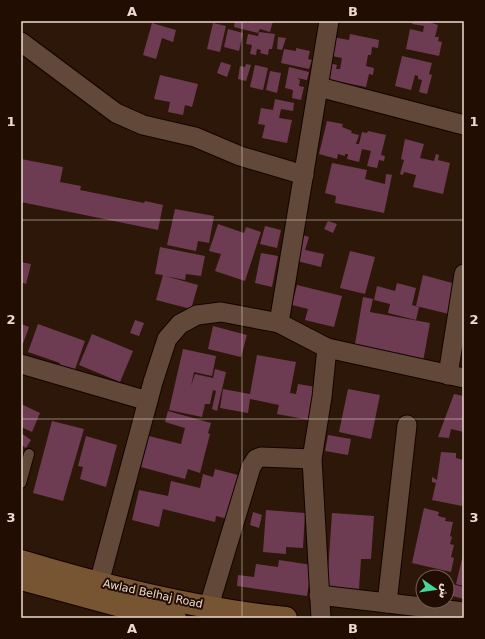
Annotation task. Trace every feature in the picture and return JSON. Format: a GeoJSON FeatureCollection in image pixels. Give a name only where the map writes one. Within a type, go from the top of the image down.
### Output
{"type":"FeatureCollection","features":[{"type":"Feature","properties":{"kind":"main road","name":"Awlad Belhaj Road"},"geometry":{"type":"LineString","coordinates":[[21,561],[99,583],[209,606],[286,618]]}},
{"type":"Feature","properties":{"kind":"main road","name":"Awlad Belhaj Road"},"geometry":{"type":"LineString","coordinates":[[21,579],[137,614],[175,618]]}},
{"type":"Feature","properties":{"kind":"street"},"geometry":{"type":"LineString","coordinates":[[279,323],[329,21]]}},
{"type":"Feature","properties":{"kind":"street"},"geometry":{"type":"LineString","coordinates":[[21,42],[116,113],[128,119],[143,125],[195,137],[240,156],[304,175]]}},
{"type":"Feature","properties":{"kind":"street"},"geometry":{"type":"LineString","coordinates":[[319,86],[464,125]]}},
{"type":"Feature","properties":{"kind":"street"},"geometry":{"type":"LineString","coordinates":[[99,583],[148,401],[167,339],[180,324],[198,315],[221,312],[279,323],[327,348],[456,376],[464,274]]}},
{"type":"Feature","properties":{"kind":"street"},"geometry":{"type":"LineString","coordinates":[[321,618],[312,459],[322,397],[327,348]]}},
{"type":"Feature","properties":{"kind":"street"},"geometry":{"type":"LineString","coordinates":[[21,364],[148,401]]}},
{"type":"Feature","properties":{"kind":"street"},"geometry":{"type":"LineString","coordinates":[[387,603],[407,425]]}},
{"type":"Feature","properties":{"kind":"street"},"geometry":{"type":"LineString","coordinates":[[209,606],[251,466],[256,459],[261,457],[312,459]]}},
{"type":"Feature","properties":{"kind":"street"},"geometry":{"type":"LineString","coordinates":[[319,595],[464,612]]}},
{"type":"Feature","properties":{"kind":"lane"},"geometry":{"type":"LineString","coordinates":[[21,483],[29,454]]}},
{"type":"Feature","properties":{"kind":"building"},"geometry":{"type":"Polygon","coordinates":[[[235,21],[247,21],[246,23],[249,23],[249,21],[273,21],[270,32],[260,29],[258,33],[234,27],[235,21]]]}},
{"type":"Feature","properties":{"kind":"building"},"geometry":{"type":"Polygon","coordinates":[[[413,21],[426,21],[438,25],[435,37],[439,37],[438,41],[442,42],[439,56],[406,49],[410,29],[423,32],[424,26],[412,24],[413,21]]]}},
{"type":"Feature","properties":{"kind":"building"},"geometry":{"type":"Polygon","coordinates":[[[152,23],[176,30],[173,42],[162,38],[156,59],[143,55],[152,23]]]}},
{"type":"Feature","properties":{"kind":"building"},"geometry":{"type":"Polygon","coordinates":[[[213,23],[226,26],[220,52],[207,49],[213,23]]]}},
{"type":"Feature","properties":{"kind":"building"},"geometry":{"type":"Polygon","coordinates":[[[228,29],[243,33],[239,51],[224,47],[228,29]]]}},
{"type":"Feature","properties":{"kind":"building"},"geometry":{"type":"Polygon","coordinates":[[[259,32],[275,34],[272,49],[269,49],[268,55],[260,53],[261,50],[257,49],[256,55],[250,54],[252,45],[246,44],[248,34],[258,36],[259,32]]]}},
{"type":"Feature","properties":{"kind":"building"},"geometry":{"type":"Polygon","coordinates":[[[350,34],[379,40],[378,48],[372,47],[371,55],[368,55],[366,66],[374,68],[373,75],[369,74],[366,87],[321,78],[325,62],[337,65],[336,69],[340,69],[342,58],[332,56],[332,37],[349,40],[350,34]]]}},
{"type":"Feature","properties":{"kind":"building"},"geometry":{"type":"Polygon","coordinates":[[[278,37],[286,38],[282,50],[277,49],[278,37]]]}},
{"type":"Feature","properties":{"kind":"building"},"geometry":{"type":"Polygon","coordinates":[[[296,48],[310,51],[308,59],[312,60],[309,69],[281,63],[284,49],[296,51],[296,48]]]}},
{"type":"Feature","properties":{"kind":"building"},"geometry":{"type":"Polygon","coordinates":[[[402,56],[432,63],[429,74],[432,75],[427,94],[419,92],[422,80],[418,79],[418,76],[415,75],[411,90],[395,86],[402,56]]]}},
{"type":"Feature","properties":{"kind":"building"},"geometry":{"type":"Polygon","coordinates":[[[221,62],[231,65],[227,77],[217,73],[221,62]]]}},
{"type":"Feature","properties":{"kind":"building"},"geometry":{"type":"Polygon","coordinates":[[[246,64],[251,65],[246,81],[238,79],[240,66],[245,67],[246,64]]]}},
{"type":"Feature","properties":{"kind":"building"},"geometry":{"type":"Polygon","coordinates":[[[255,65],[268,68],[263,90],[250,87],[255,65]]]}},
{"type":"Feature","properties":{"kind":"building"},"geometry":{"type":"Polygon","coordinates":[[[289,67],[309,72],[307,80],[297,78],[300,80],[299,86],[304,87],[301,100],[292,98],[293,90],[285,88],[289,67]]]}},
{"type":"Feature","properties":{"kind":"building"},"geometry":{"type":"Polygon","coordinates":[[[270,71],[281,73],[277,93],[266,90],[270,71]]]}},
{"type":"Feature","properties":{"kind":"building"},"geometry":{"type":"Polygon","coordinates":[[[160,75],[198,84],[192,107],[185,105],[183,115],[168,112],[170,102],[154,99],[160,75]]]}},
{"type":"Feature","properties":{"kind":"building"},"geometry":{"type":"Polygon","coordinates":[[[275,99],[294,103],[293,111],[281,109],[279,118],[292,120],[287,143],[262,138],[265,125],[258,124],[261,108],[273,110],[275,99]]]}},
{"type":"Feature","properties":{"kind":"building"},"geometry":{"type":"Polygon","coordinates":[[[327,121],[343,124],[342,127],[352,131],[351,133],[359,135],[356,144],[359,144],[362,132],[367,133],[368,131],[386,135],[381,155],[385,156],[384,161],[379,160],[377,168],[367,166],[371,151],[362,149],[359,162],[347,159],[348,154],[345,154],[345,156],[338,154],[337,159],[319,154],[327,121]]]}},
{"type":"Feature","properties":{"kind":"building"},"geometry":{"type":"Polygon","coordinates":[[[405,139],[424,144],[420,158],[434,161],[436,154],[439,155],[438,160],[450,163],[443,194],[413,187],[416,175],[404,172],[403,175],[400,174],[404,160],[401,159],[405,139]]]}},
{"type":"Feature","properties":{"kind":"building"},"geometry":{"type":"Polygon","coordinates":[[[21,159],[63,167],[60,182],[81,186],[80,190],[144,203],[145,201],[163,205],[158,230],[21,202],[21,159]]]}},
{"type":"Feature","properties":{"kind":"building"},"geometry":{"type":"Polygon","coordinates":[[[332,163],[367,170],[365,179],[385,184],[386,174],[392,175],[384,213],[335,203],[336,196],[325,193],[332,163]]]}},
{"type":"Feature","properties":{"kind":"building"},"geometry":{"type":"Polygon","coordinates":[[[175,209],[214,216],[209,243],[198,241],[196,251],[167,245],[175,209]]]}},
{"type":"Feature","properties":{"kind":"building"},"geometry":{"type":"Polygon","coordinates":[[[328,221],[337,224],[333,233],[324,229],[328,221]]]}},
{"type":"Feature","properties":{"kind":"building"},"geometry":{"type":"Polygon","coordinates":[[[218,224],[244,233],[246,227],[261,232],[245,281],[215,271],[221,254],[209,251],[218,224]]]}},
{"type":"Feature","properties":{"kind":"building"},"geometry":{"type":"Polygon","coordinates":[[[265,226],[281,230],[277,248],[260,244],[265,226]]]}},
{"type":"Feature","properties":{"kind":"building"},"geometry":{"type":"Polygon","coordinates":[[[300,234],[309,237],[305,250],[324,254],[321,267],[293,260],[300,234]]]}},
{"type":"Feature","properties":{"kind":"building"},"geometry":{"type":"Polygon","coordinates":[[[160,247],[205,256],[201,276],[186,274],[185,280],[165,276],[198,285],[191,309],[156,300],[163,275],[155,274],[160,247]]]}},
{"type":"Feature","properties":{"kind":"building"},"geometry":{"type":"Polygon","coordinates":[[[350,251],[375,257],[365,294],[340,288],[350,251]]]}},
{"type":"Feature","properties":{"kind":"building"},"geometry":{"type":"Polygon","coordinates":[[[261,253],[278,256],[272,287],[255,283],[261,253]]]}},
{"type":"Feature","properties":{"kind":"building"},"geometry":{"type":"Polygon","coordinates":[[[21,262],[31,264],[26,284],[21,282],[21,262]]]}},
{"type":"Feature","properties":{"kind":"building"},"geometry":{"type":"Polygon","coordinates":[[[423,275],[456,284],[449,314],[416,306],[423,275]]]}},
{"type":"Feature","properties":{"kind":"building"},"geometry":{"type":"Polygon","coordinates":[[[397,283],[416,288],[412,305],[419,307],[416,320],[388,313],[390,304],[374,300],[377,286],[395,291],[397,283]]]}},
{"type":"Feature","properties":{"kind":"building"},"geometry":{"type":"Polygon","coordinates":[[[297,285],[342,296],[334,327],[305,320],[308,309],[292,305],[297,285]]]}},
{"type":"Feature","properties":{"kind":"building"},"geometry":{"type":"Polygon","coordinates":[[[363,297],[373,299],[370,312],[430,323],[422,367],[354,350],[363,297]]]}},
{"type":"Feature","properties":{"kind":"building"},"geometry":{"type":"Polygon","coordinates":[[[135,320],[144,323],[139,336],[130,333],[135,320]]]}},
{"type":"Feature","properties":{"kind":"building"},"geometry":{"type":"Polygon","coordinates":[[[21,324],[29,327],[21,349],[21,324]]]}},
{"type":"Feature","properties":{"kind":"building"},"geometry":{"type":"Polygon","coordinates":[[[38,324],[85,341],[74,372],[59,366],[60,363],[28,352],[38,324]]]}},
{"type":"Feature","properties":{"kind":"building"},"geometry":{"type":"Polygon","coordinates":[[[213,326],[247,335],[241,357],[208,349],[213,326]]]}},
{"type":"Feature","properties":{"kind":"building"},"geometry":{"type":"Polygon","coordinates":[[[92,334],[133,351],[120,382],[79,365],[92,334]]]}},
{"type":"Feature","properties":{"kind":"building"},"geometry":{"type":"Polygon","coordinates":[[[183,349],[216,356],[212,376],[194,372],[191,386],[195,374],[213,378],[215,369],[226,372],[217,411],[212,409],[216,391],[213,390],[210,404],[205,404],[202,417],[169,410],[183,349]]]}},
{"type":"Feature","properties":{"kind":"building"},"geometry":{"type":"Polygon","coordinates":[[[257,355],[296,362],[290,393],[296,394],[298,384],[316,387],[310,420],[277,414],[279,405],[250,399],[248,413],[220,408],[223,389],[250,394],[257,355]]]}},
{"type":"Feature","properties":{"kind":"building"},"geometry":{"type":"Polygon","coordinates":[[[348,389],[380,395],[371,439],[339,432],[348,389]]]}},
{"type":"Feature","properties":{"kind":"building"},"geometry":{"type":"Polygon","coordinates":[[[454,394],[464,396],[464,432],[451,429],[449,438],[438,437],[454,394]]]}},
{"type":"Feature","properties":{"kind":"building"},"geometry":{"type":"Polygon","coordinates":[[[21,404],[40,413],[32,432],[21,427],[21,404]]]}},
{"type":"Feature","properties":{"kind":"building"},"geometry":{"type":"Polygon","coordinates":[[[168,411],[211,423],[208,433],[210,434],[200,473],[188,469],[185,479],[141,467],[149,436],[181,444],[185,428],[165,422],[168,411]]]}},
{"type":"Feature","properties":{"kind":"building"},"geometry":{"type":"Polygon","coordinates":[[[52,421],[84,429],[63,501],[33,493],[52,421]]]}},
{"type":"Feature","properties":{"kind":"building"},"geometry":{"type":"Polygon","coordinates":[[[21,433],[31,440],[26,448],[21,445],[21,433]]]}},
{"type":"Feature","properties":{"kind":"building"},"geometry":{"type":"Polygon","coordinates":[[[328,435],[351,439],[348,455],[325,451],[328,435]]]}},
{"type":"Feature","properties":{"kind":"building"},"geometry":{"type":"Polygon","coordinates":[[[86,436],[117,445],[106,487],[80,479],[83,467],[78,466],[86,436]]]}},
{"type":"Feature","properties":{"kind":"building"},"geometry":{"type":"Polygon","coordinates":[[[441,452],[456,453],[456,458],[464,460],[464,494],[462,506],[432,500],[436,483],[432,482],[432,477],[437,480],[441,452]]]}},
{"type":"Feature","properties":{"kind":"building"},"geometry":{"type":"Polygon","coordinates":[[[215,469],[238,475],[228,519],[216,516],[215,522],[163,509],[159,527],[132,520],[139,490],[168,496],[171,481],[200,488],[203,474],[213,477],[215,469]]]}},
{"type":"Feature","properties":{"kind":"building"},"geometry":{"type":"Polygon","coordinates":[[[424,508],[439,512],[438,516],[446,518],[445,521],[453,522],[450,536],[452,537],[450,544],[454,545],[451,557],[454,558],[452,569],[438,569],[412,563],[424,508]]]}},
{"type":"Feature","properties":{"kind":"building"},"geometry":{"type":"Polygon","coordinates":[[[266,510],[305,513],[303,548],[286,547],[286,554],[263,552],[266,510]]]}},
{"type":"Feature","properties":{"kind":"building"},"geometry":{"type":"Polygon","coordinates":[[[253,512],[262,515],[259,528],[250,525],[253,512]]]}},
{"type":"Feature","properties":{"kind":"building"},"geometry":{"type":"Polygon","coordinates":[[[332,513],[374,516],[371,559],[361,559],[359,589],[327,587],[332,513]]]}},
{"type":"Feature","properties":{"kind":"building"},"geometry":{"type":"Polygon","coordinates":[[[464,555],[464,586],[456,584],[464,555]]]}},
{"type":"Feature","properties":{"kind":"building"},"geometry":{"type":"Polygon","coordinates":[[[279,560],[312,565],[307,596],[237,586],[238,575],[254,577],[256,564],[278,567],[279,560]]]}},
{"type":"Feature","properties":{"kind":"building"},"geometry":{"type":"Polygon","coordinates":[[[455,585],[464,587],[464,599],[455,597],[455,585]]]}}]}
